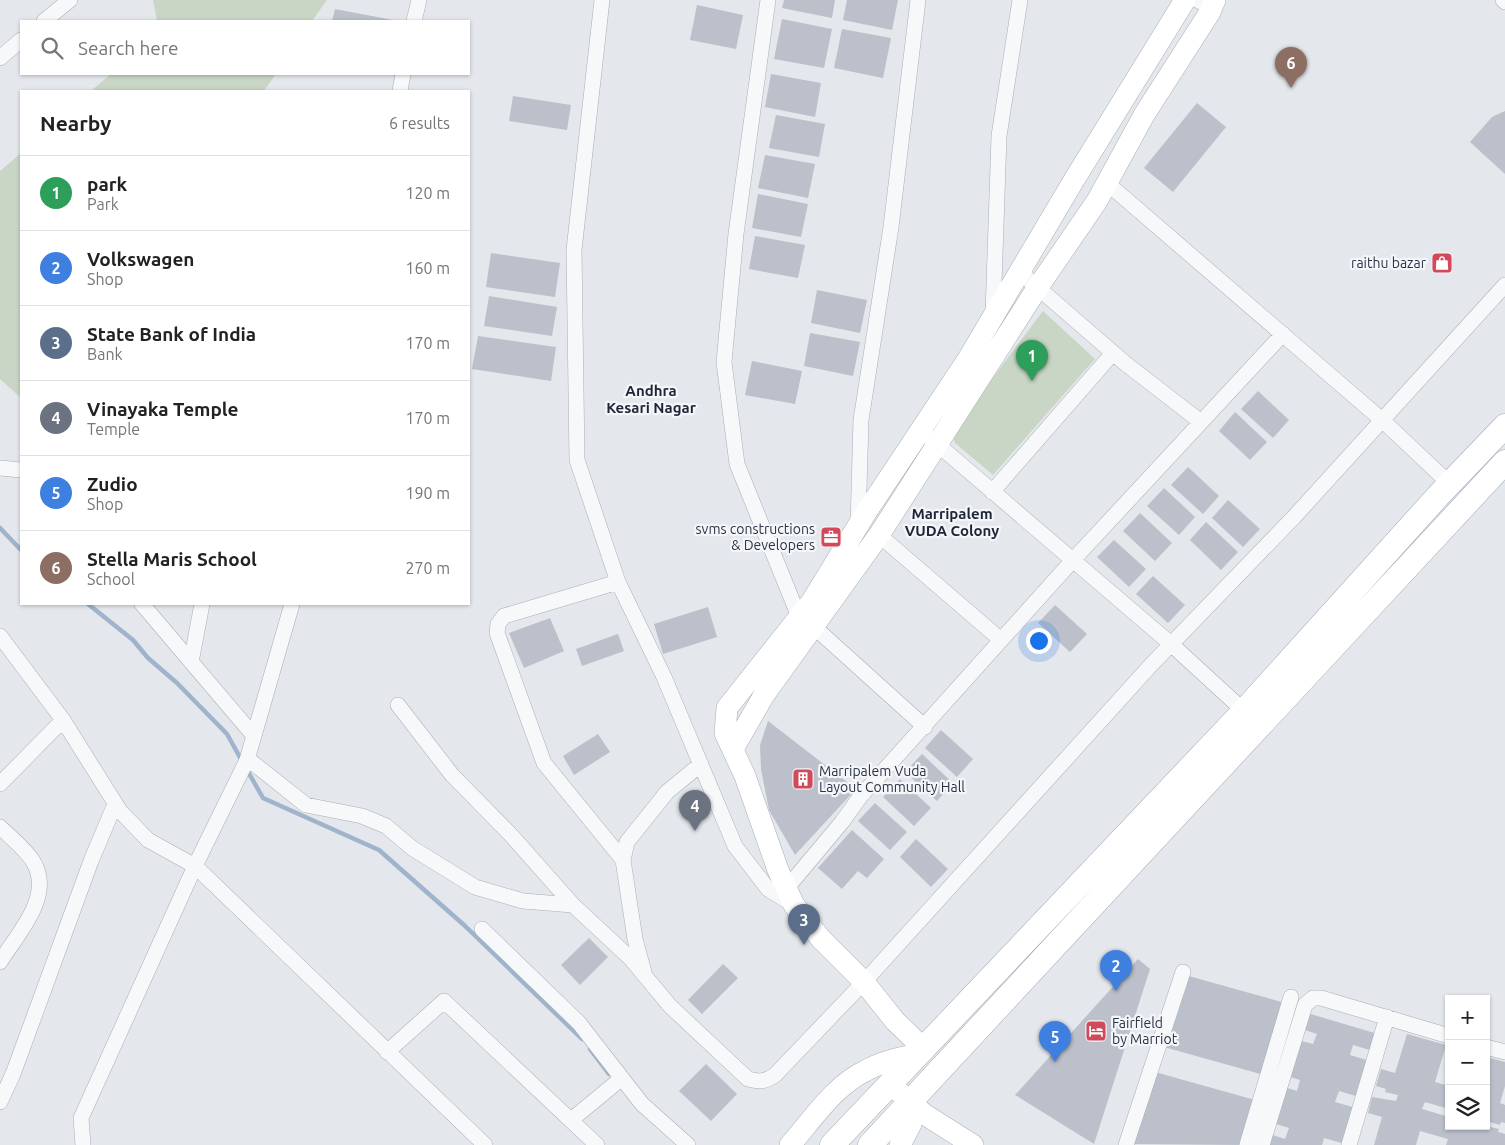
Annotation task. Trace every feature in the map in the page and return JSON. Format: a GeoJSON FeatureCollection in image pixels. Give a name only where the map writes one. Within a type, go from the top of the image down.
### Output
{"type":"FeatureCollection","features":[{"type":"Feature","properties":{"kind":"main road"},"geometry":{"type":"LineString","coordinates":[[832,1145],[1244,711],[1505,426]]}},
{"type":"Feature","properties":{"kind":"main road"},"geometry":{"type":"LineString","coordinates":[[870,1145],[1505,462]]}},
{"type":"Feature","properties":{"kind":"street"},"geometry":{"type":"LineString","coordinates":[[45,20],[70,0]]}},
{"type":"Feature","properties":{"kind":"street"},"geometry":{"type":"LineString","coordinates":[[414,20],[419,0]]}},
{"type":"Feature","properties":{"kind":"street"},"geometry":{"type":"LineString","coordinates":[[602,0],[574,250],[577,460],[618,582],[664,677],[735,846],[768,889],[790,897]]}},
{"type":"Feature","properties":{"kind":"street"},"geometry":{"type":"LineString","coordinates":[[768,0],[736,234],[724,362],[737,464],[806,622],[925,727]]}},
{"type":"Feature","properties":{"kind":"street"},"geometry":{"type":"LineString","coordinates":[[858,527],[861,420],[891,227],[918,0]]}},
{"type":"Feature","properties":{"kind":"street"},"geometry":{"type":"LineString","coordinates":[[993,314],[999,136],[1020,0]]}},
{"type":"Feature","properties":{"kind":"street"},"geometry":{"type":"LineString","coordinates":[[806,622],[812,602],[858,527],[968,359],[993,314],[1020,273],[1074,180],[1185,0]]}},
{"type":"Feature","properties":{"kind":"street"},"geometry":{"type":"LineString","coordinates":[[790,1145],[841,1088],[864,1071],[920,1051],[864,982],[821,939],[790,897],[778,870],[745,776],[725,733],[728,708],[806,622],[878,535],[1106,183],[1208,3]]}},
{"type":"Feature","properties":{"kind":"street"},"geometry":{"type":"LineString","coordinates":[[0,58],[20,41]]}},
{"type":"Feature","properties":{"kind":"street"},"geometry":{"type":"LineString","coordinates":[[400,90],[403,75]]}},
{"type":"Feature","properties":{"kind":"street"},"geometry":{"type":"LineString","coordinates":[[1106,183],[1382,420],[1450,484]]}},
{"type":"Feature","properties":{"kind":"street"},"geometry":{"type":"LineString","coordinates":[[1020,273],[1113,353],[1201,422]]}},
{"type":"Feature","properties":{"kind":"street"},"geometry":{"type":"LineString","coordinates":[[398,705],[452,775],[511,835],[573,905],[603,931],[670,1006],[748,1079],[759,1082],[775,1076],[864,982],[1171,644],[1294,517],[1505,285]]}},
{"type":"Feature","properties":{"kind":"street"},"geometry":{"type":"LineString","coordinates":[[790,897],[860,797],[925,727],[1073,560],[1283,334]]}},
{"type":"Feature","properties":{"kind":"street"},"geometry":{"type":"LineString","coordinates":[[992,492],[1113,353]]}},
{"type":"Feature","properties":{"kind":"street"},"geometry":{"type":"LineString","coordinates":[[921,431],[1171,644],[1244,711]]}},
{"type":"Feature","properties":{"kind":"street"},"geometry":{"type":"LineString","coordinates":[[1,470],[20,470]]}},
{"type":"Feature","properties":{"kind":"street"},"geometry":{"type":"LineString","coordinates":[[878,535],[1001,640]]}},
{"type":"Feature","properties":{"kind":"street"},"geometry":{"type":"LineString","coordinates":[[618,582],[504,616],[498,624],[498,633],[544,763],[623,860]]}},
{"type":"Feature","properties":{"kind":"street"},"geometry":{"type":"LineString","coordinates":[[143,605],[254,736]]}},
{"type":"Feature","properties":{"kind":"street"},"geometry":{"type":"LineString","coordinates":[[191,662],[202,605]]}},
{"type":"Feature","properties":{"kind":"street"},"geometry":{"type":"LineString","coordinates":[[83,1145],[81,1118],[195,866],[245,764],[292,605]]}},
{"type":"Feature","properties":{"kind":"street"},"geometry":{"type":"LineString","coordinates":[[0,636],[63,720],[115,804],[148,840],[195,866],[485,1145]]}},
{"type":"Feature","properties":{"kind":"street"},"geometry":{"type":"LineString","coordinates":[[0,784],[63,720]]}},
{"type":"Feature","properties":{"kind":"street"},"geometry":{"type":"LineString","coordinates":[[245,764],[306,805],[362,816],[386,826],[412,848],[475,887],[523,901],[573,905]]}},
{"type":"Feature","properties":{"kind":"street"},"geometry":{"type":"LineString","coordinates":[[644,975],[635,939],[623,860],[628,842],[656,806],[668,792],[701,764]]}},
{"type":"Feature","properties":{"kind":"street"},"geometry":{"type":"LineString","coordinates":[[0,1102],[13,1074],[84,879],[115,804]]}},
{"type":"Feature","properties":{"kind":"street"},"geometry":{"type":"LineString","coordinates":[[0,827],[34,861],[41,878],[41,890],[36,904],[0,962]]}},
{"type":"Feature","properties":{"kind":"street"},"geometry":{"type":"LineString","coordinates":[[482,929],[579,1023],[642,1104],[688,1145]]}},
{"type":"Feature","properties":{"kind":"street"},"geometry":{"type":"LineString","coordinates":[[1126,1145],[1183,972]]}},
{"type":"Feature","properties":{"kind":"street"},"geometry":{"type":"LineString","coordinates":[[1248,1145],[1291,998]]}},
{"type":"Feature","properties":{"kind":"street"},"geometry":{"type":"LineString","coordinates":[[1262,1145],[1305,1005],[1313,998],[1321,998],[1445,1035]]}},
{"type":"Feature","properties":{"kind":"street"},"geometry":{"type":"LineString","coordinates":[[387,1052],[444,1001],[597,1145]]}},
{"type":"Feature","properties":{"kind":"street"},"geometry":{"type":"LineString","coordinates":[[1349,1145],[1386,1017]]}},
{"type":"Feature","properties":{"kind":"street"},"geometry":{"type":"LineString","coordinates":[[1490,1048],[1505,1052]]}},
{"type":"Feature","properties":{"kind":"street"},"geometry":{"type":"LineString","coordinates":[[571,1120],[622,1078]]}},
{"type":"Feature","properties":{"kind":"street"},"geometry":{"type":"LineString","coordinates":[[890,1084],[924,1114],[973,1145]]}},
{"type":"Feature","properties":{"kind":"street"},"geometry":{"type":"LineString","coordinates":[[900,1145],[911,1124],[912,1102]]}},
{"type":"Feature","properties":{"kind":"green space"},"geometry":{"type":"Polygon","coordinates":[[[153,0],[327,0],[313,20],[157,20],[153,0]]]}},
{"type":"Feature","properties":{"kind":"green space"},"geometry":{"type":"Polygon","coordinates":[[[110,75],[275,75],[265,90],[92,90],[110,75]]]}},
{"type":"Feature","properties":{"kind":"green space"},"geometry":{"type":"Polygon","coordinates":[[[20,154],[20,397],[0,379],[0,171],[20,154]]]}},
{"type":"Feature","properties":{"kind":"green space"},"geometry":{"type":"Polygon","coordinates":[[[1043,311],[1095,359],[993,475],[955,443],[953,437],[973,404],[1043,311]]]}},
{"type":"Feature","properties":{"kind":"building"},"geometry":{"type":"Polygon","coordinates":[[[784,0],[835,0],[832,18],[782,8],[784,0]]]}},
{"type":"Feature","properties":{"kind":"building"},"geometry":{"type":"Polygon","coordinates":[[[847,0],[898,0],[892,30],[843,20],[847,0]]]}},
{"type":"Feature","properties":{"kind":"building"},"geometry":{"type":"Polygon","coordinates":[[[697,5],[743,15],[736,49],[690,40],[697,5]]]}},
{"type":"Feature","properties":{"kind":"building"},"geometry":{"type":"Polygon","coordinates":[[[335,9],[393,20],[332,20],[335,9]]]}},
{"type":"Feature","properties":{"kind":"building"},"geometry":{"type":"Polygon","coordinates":[[[782,19],[832,29],[824,68],[774,59],[782,19]]]}},
{"type":"Feature","properties":{"kind":"building"},"geometry":{"type":"Polygon","coordinates":[[[842,29],[891,38],[883,78],[834,68],[842,29]]]}},
{"type":"Feature","properties":{"kind":"building"},"geometry":{"type":"Polygon","coordinates":[[[771,74],[821,83],[815,117],[765,107],[771,74]]]}},
{"type":"Feature","properties":{"kind":"building"},"geometry":{"type":"Polygon","coordinates":[[[513,96],[571,105],[567,130],[509,121],[513,96]]]}},
{"type":"Feature","properties":{"kind":"building"},"geometry":{"type":"Polygon","coordinates":[[[1197,103],[1226,127],[1173,192],[1144,168],[1197,103]]]}},
{"type":"Feature","properties":{"kind":"building"},"geometry":{"type":"Polygon","coordinates":[[[1505,111],[1505,174],[1470,142],[1492,117],[1505,111]]]}},
{"type":"Feature","properties":{"kind":"building"},"geometry":{"type":"Polygon","coordinates":[[[776,115],[825,124],[819,157],[769,148],[776,115]]]}},
{"type":"Feature","properties":{"kind":"building"},"geometry":{"type":"Polygon","coordinates":[[[765,155],[815,164],[808,198],[758,188],[765,155]]]}},
{"type":"Feature","properties":{"kind":"building"},"geometry":{"type":"Polygon","coordinates":[[[758,194],[808,204],[801,237],[752,228],[758,194]]]}},
{"type":"Feature","properties":{"kind":"building"},"geometry":{"type":"Polygon","coordinates":[[[755,236],[805,245],[798,278],[749,269],[755,236]]]}},
{"type":"Feature","properties":{"kind":"building"},"geometry":{"type":"Polygon","coordinates":[[[491,253],[560,263],[555,297],[486,287],[491,253]]]}},
{"type":"Feature","properties":{"kind":"building"},"geometry":{"type":"Polygon","coordinates":[[[817,290],[867,300],[860,333],[811,323],[817,290]]]}},
{"type":"Feature","properties":{"kind":"building"},"geometry":{"type":"Polygon","coordinates":[[[489,296],[557,307],[552,336],[484,326],[489,296]]]}},
{"type":"Feature","properties":{"kind":"building"},"geometry":{"type":"Polygon","coordinates":[[[810,333],[860,342],[853,376],[804,366],[810,333]]]}},
{"type":"Feature","properties":{"kind":"building"},"geometry":{"type":"Polygon","coordinates":[[[478,336],[556,347],[551,381],[472,369],[478,336]]]}},
{"type":"Feature","properties":{"kind":"building"},"geometry":{"type":"Polygon","coordinates":[[[752,361],[802,371],[795,404],[745,395],[752,361]]]}},
{"type":"Feature","properties":{"kind":"building"},"geometry":{"type":"Polygon","coordinates":[[[1258,391],[1289,420],[1273,438],[1241,409],[1258,391]]]}},
{"type":"Feature","properties":{"kind":"building"},"geometry":{"type":"Polygon","coordinates":[[[1235,412],[1267,442],[1250,460],[1219,431],[1235,412]]]}},
{"type":"Feature","properties":{"kind":"building"},"geometry":{"type":"Polygon","coordinates":[[[1188,467],[1219,496],[1203,514],[1171,485],[1188,467]]]}},
{"type":"Feature","properties":{"kind":"building"},"geometry":{"type":"Polygon","coordinates":[[[1164,488],[1195,517],[1179,535],[1147,506],[1164,488]]]}},
{"type":"Feature","properties":{"kind":"building"},"geometry":{"type":"Polygon","coordinates":[[[1228,500],[1260,529],[1243,547],[1212,518],[1228,500]]]}},
{"type":"Feature","properties":{"kind":"building"},"geometry":{"type":"Polygon","coordinates":[[[1140,513],[1172,543],[1155,561],[1123,531],[1140,513]]]}},
{"type":"Feature","properties":{"kind":"building"},"geometry":{"type":"Polygon","coordinates":[[[1206,522],[1238,552],[1221,570],[1190,540],[1206,522]]]}},
{"type":"Feature","properties":{"kind":"building"},"geometry":{"type":"Polygon","coordinates":[[[1114,540],[1146,569],[1129,587],[1097,557],[1114,540]]]}},
{"type":"Feature","properties":{"kind":"building"},"geometry":{"type":"Polygon","coordinates":[[[1153,576],[1185,605],[1168,623],[1136,594],[1153,576]]]}},
{"type":"Feature","properties":{"kind":"building"},"geometry":{"type":"Polygon","coordinates":[[[1055,605],[1087,634],[1070,652],[1038,623],[1055,605]]]}},
{"type":"Feature","properties":{"kind":"building"},"geometry":{"type":"Polygon","coordinates":[[[708,607],[717,637],[663,654],[654,624],[708,607]]]}},
{"type":"Feature","properties":{"kind":"building"},"geometry":{"type":"Polygon","coordinates":[[[550,618],[564,651],[524,668],[509,633],[550,618]]]}},
{"type":"Feature","properties":{"kind":"building"},"geometry":{"type":"Polygon","coordinates":[[[618,634],[624,651],[582,666],[576,649],[618,634]]]}},
{"type":"Feature","properties":{"kind":"building","name":"Marripalem Vuda Layout Community Hall"},"geometry":{"type":"Polygon","coordinates":[[[768,721],[856,789],[795,855],[769,810],[761,769],[760,745],[768,721]]]}},
{"type":"Feature","properties":{"kind":"building"},"geometry":{"type":"Polygon","coordinates":[[[941,730],[973,759],[957,777],[925,748],[941,730]]]}},
{"type":"Feature","properties":{"kind":"building"},"geometry":{"type":"Polygon","coordinates":[[[598,734],[610,752],[574,775],[563,756],[598,734]]]}},
{"type":"Feature","properties":{"kind":"building"},"geometry":{"type":"Polygon","coordinates":[[[922,754],[953,783],[937,801],[905,772],[922,754]]]}},
{"type":"Feature","properties":{"kind":"building"},"geometry":{"type":"Polygon","coordinates":[[[900,779],[931,808],[914,826],[883,797],[900,779]]]}},
{"type":"Feature","properties":{"kind":"building"},"geometry":{"type":"Polygon","coordinates":[[[875,803],[907,832],[890,850],[858,821],[875,803]]]}},
{"type":"Feature","properties":{"kind":"building"},"geometry":{"type":"Polygon","coordinates":[[[852,830],[884,859],[867,878],[858,871],[842,889],[818,868],[852,830]]]}},
{"type":"Feature","properties":{"kind":"building"},"geometry":{"type":"Polygon","coordinates":[[[916,839],[948,869],[931,887],[900,857],[916,839]]]}},
{"type":"Feature","properties":{"kind":"building"},"geometry":{"type":"Polygon","coordinates":[[[589,938],[608,957],[580,985],[561,965],[589,938]]]}},
{"type":"Feature","properties":{"kind":"building"},"geometry":{"type":"Polygon","coordinates":[[[1138,959],[1150,969],[1094,1144],[1015,1095],[1138,959]]]}},
{"type":"Feature","properties":{"kind":"building"},"geometry":{"type":"Polygon","coordinates":[[[723,964],[738,978],[702,1014],[688,1000],[723,964]]]}},
{"type":"Feature","properties":{"kind":"building"},"geometry":{"type":"Polygon","coordinates":[[[1185,975],[1285,1003],[1264,1075],[1164,1047],[1185,975]]]}},
{"type":"Feature","properties":{"kind":"building"},"geometry":{"type":"Polygon","coordinates":[[[1307,1013],[1378,1034],[1373,1051],[1353,1045],[1350,1055],[1370,1061],[1359,1097],[1339,1091],[1335,1102],[1356,1108],[1345,1144],[1324,1138],[1322,1145],[1266,1145],[1269,1134],[1285,1139],[1289,1128],[1273,1123],[1284,1087],[1297,1091],[1300,1080],[1287,1076],[1298,1040],[1313,1044],[1317,1034],[1302,1029],[1307,1013]]]}},
{"type":"Feature","properties":{"kind":"building"},"geometry":{"type":"Polygon","coordinates":[[[1407,1034],[1445,1045],[1435,1082],[1445,1085],[1445,1108],[1425,1102],[1422,1109],[1445,1116],[1445,1130],[1490,1130],[1490,1127],[1499,1129],[1498,1132],[1505,1134],[1505,1145],[1446,1145],[1448,1139],[1420,1131],[1416,1145],[1374,1145],[1382,1117],[1368,1113],[1372,1097],[1396,1101],[1398,1095],[1385,1092],[1386,1089],[1376,1086],[1381,1069],[1395,1073],[1407,1034]]]}},
{"type":"Feature","properties":{"kind":"building"},"geometry":{"type":"Polygon","coordinates":[[[1490,1058],[1505,1062],[1505,1086],[1500,1103],[1505,1105],[1505,1123],[1501,1122],[1500,1125],[1490,1122],[1490,1058]]]}},
{"type":"Feature","properties":{"kind":"building"},"geometry":{"type":"Polygon","coordinates":[[[706,1064],[737,1094],[711,1121],[679,1091],[706,1064]]]}},
{"type":"Feature","properties":{"kind":"building"},"geometry":{"type":"Polygon","coordinates":[[[1155,1072],[1255,1100],[1242,1145],[1134,1144],[1155,1072]]]}},
{"type":"Feature","properties":{"kind":"waterway"},"geometry":{"type":"LineString","coordinates":[[0,528],[20,549]]}},
{"type":"Feature","properties":{"kind":"waterway"},"geometry":{"type":"LineString","coordinates":[[89,605],[133,640],[148,658],[177,683],[227,734],[242,761]]}},
{"type":"Feature","properties":{"kind":"waterway"},"geometry":{"type":"LineString","coordinates":[[247,770],[263,798],[379,850],[464,925],[582,1039]]}},
{"type":"Feature","properties":{"kind":"waterway"},"geometry":{"type":"LineString","coordinates":[[590,1049],[609,1074]]}},
{"type":"Feature","properties":{"kind":"place","name":"Stella Maris School"},"geometry":{"type":"Point","coordinates":[1291,88]}},
{"type":"Feature","properties":{"kind":"place","name":"raithu bazar"},"geometry":{"type":"Point","coordinates":[1442,263]}},
{"type":"Feature","properties":{"kind":"place","name":"park"},"geometry":{"type":"Point","coordinates":[1032,381]}},
{"type":"Feature","properties":{"kind":"place","name":"svms constructions & Developers"},"geometry":{"type":"Point","coordinates":[831,537]}},
{"type":"Feature","properties":{"kind":"place","name":"Marripalem Vuda Layout Community Hall"},"geometry":{"type":"Point","coordinates":[803,779]}},
{"type":"Feature","properties":{"kind":"place","name":"Vinayaka Temple"},"geometry":{"type":"Point","coordinates":[695,831]}},
{"type":"Feature","properties":{"kind":"place","name":"State Bank of India"},"geometry":{"type":"Point","coordinates":[804,945]}},
{"type":"Feature","properties":{"kind":"place","name":"Volkswagen"},"geometry":{"type":"Point","coordinates":[1116,991]}},
{"type":"Feature","properties":{"kind":"place","name":"Fairfield by Marriot"},"geometry":{"type":"Point","coordinates":[1096,1031]}},
{"type":"Feature","properties":{"kind":"place","name":"Zudio"},"geometry":{"type":"Point","coordinates":[1055,1062]}},
{"type":"Feature","properties":{"kind":"district","name":"Andhra Kesari Nagar"},"geometry":{"type":"Point","coordinates":[651,398]}},
{"type":"Feature","properties":{"kind":"district","name":"Marripalem VUDA Colony"},"geometry":{"type":"Point","coordinates":[952,522]}}]}
